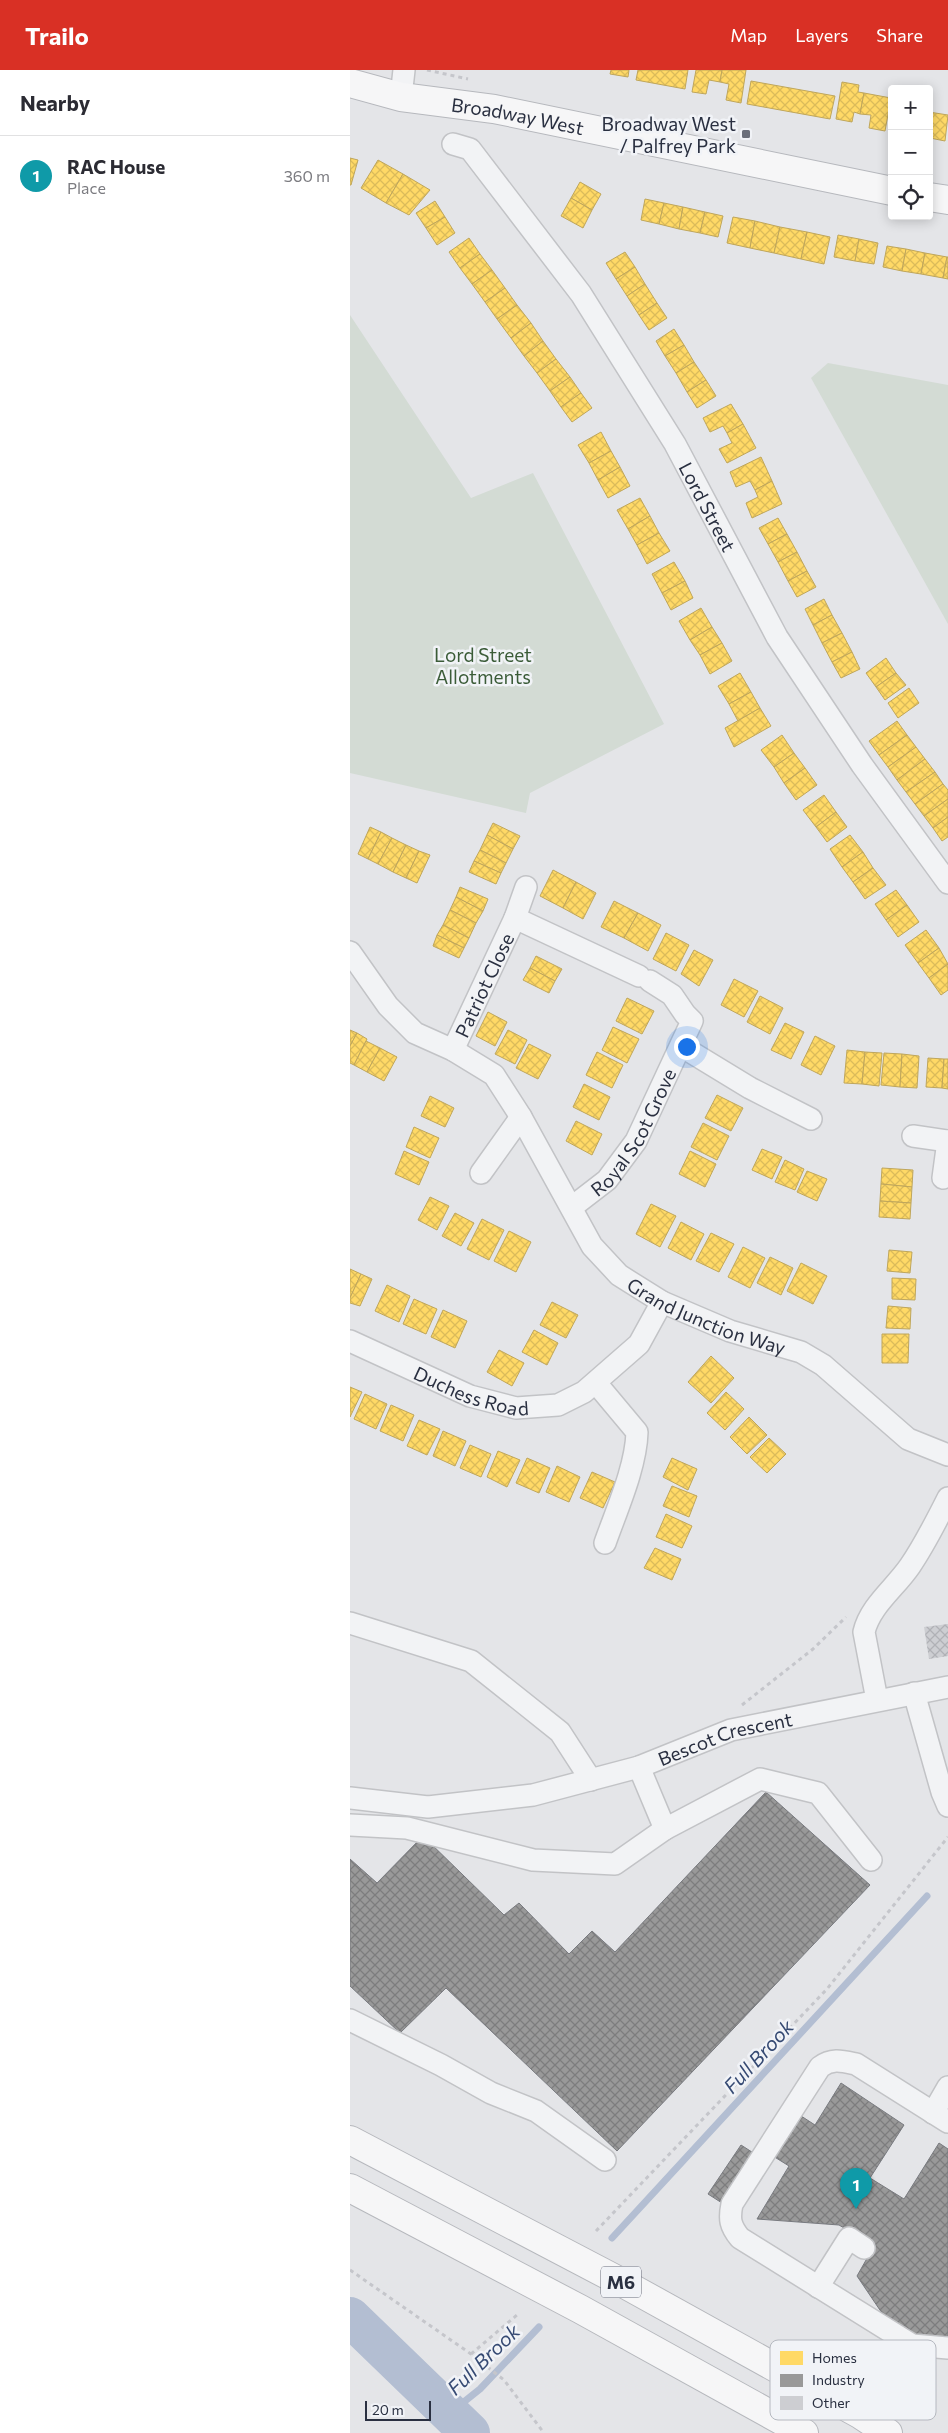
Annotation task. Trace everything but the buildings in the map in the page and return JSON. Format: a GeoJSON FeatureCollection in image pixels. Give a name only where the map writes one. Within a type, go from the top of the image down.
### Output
{"type":"FeatureCollection","features":[{"type":"Feature","properties":{"kind":"highway","name":"Broadway West"},"geometry":{"type":"LineString","coordinates":[[350,83],[401,97],[494,109],[888,190]]}},
{"type":"Feature","properties":{"kind":"highway"},"geometry":{"type":"LineString","coordinates":[[933,198],[948,200]]}},
{"type":"Feature","properties":{"kind":"highway","name":"M6"},"geometry":{"type":"LineString","coordinates":[[350,2140],[619,2281],[770,2365]]}},
{"type":"Feature","properties":{"kind":"highway","name":"M6"},"geometry":{"type":"LineString","coordinates":[[350,2188],[580,2309],[770,2414]]}},
{"type":"Feature","properties":{"kind":"highway","name":"M6"},"geometry":{"type":"LineString","coordinates":[[781,2420],[804,2433]]}},
{"type":"Feature","properties":{"kind":"highway","name":"M6"},"geometry":{"type":"LineString","coordinates":[[868,2420],[888,2433]]}},
{"type":"Feature","properties":{"kind":"street"},"geometry":{"type":"LineString","coordinates":[[401,97],[404,70]]}},
{"type":"Feature","properties":{"kind":"street","name":"Lord Street"},"geometry":{"type":"LineString","coordinates":[[453,144],[470,149],[581,294],[675,444],[777,637],[862,766],[948,882]]}},
{"type":"Feature","properties":{"kind":"street","name":"Patriot Close"},"geometry":{"type":"LineString","coordinates":[[453,1050],[514,918],[526,887]]}},
{"type":"Feature","properties":{"kind":"street","name":"Patriot Close"},"geometry":{"type":"LineString","coordinates":[[514,918],[644,979],[672,995],[692,1021]]}},
{"type":"Feature","properties":{"kind":"street","name":"Grand Junction Way"},"geometry":{"type":"LineString","coordinates":[[350,952],[388,1006],[415,1033],[453,1050],[494,1075],[521,1117],[592,1246],[619,1275],[662,1302],[730,1331],[801,1352],[823,1365],[908,1439],[948,1455]]}},
{"type":"Feature","properties":{"kind":"street","name":"Royal Scot Grove"},"geometry":{"type":"LineString","coordinates":[[572,1207],[607,1180],[636,1141],[692,1021]]}},
{"type":"Feature","properties":{"kind":"street","name":"Royal Scot Grove"},"geometry":{"type":"LineString","coordinates":[[681,1046],[750,1088],[811,1119]]}},
{"type":"Feature","properties":{"kind":"street"},"geometry":{"type":"LineString","coordinates":[[481,1173],[521,1117]]}},
{"type":"Feature","properties":{"kind":"street"},"geometry":{"type":"LineString","coordinates":[[913,1136],[948,1141],[943,1178]]}},
{"type":"Feature","properties":{"kind":"street","name":"Duchess Road"},"geometry":{"type":"LineString","coordinates":[[350,1341],[470,1396],[516,1408],[558,1405],[584,1392],[596,1383],[639,1344],[662,1302]]}},
{"type":"Feature","properties":{"kind":"street"},"geometry":{"type":"LineString","coordinates":[[596,1383],[637,1432],[632,1461],[605,1543]]}},
{"type":"Feature","properties":{"kind":"street"},"geometry":{"type":"LineString","coordinates":[[877,1700],[866,1642],[866,1626],[870,1615],[908,1568],[929,1537],[948,1498]]}},
{"type":"Feature","properties":{"kind":"street"},"geometry":{"type":"LineString","coordinates":[[350,1623],[472,1661],[560,1732],[591,1780]]}},
{"type":"Feature","properties":{"kind":"street","name":"Bescot Crescent"},"geometry":{"type":"LineString","coordinates":[[350,1798],[428,1806],[534,1795],[639,1767],[731,1730],[948,1687]]}},
{"type":"Feature","properties":{"kind":"street"},"geometry":{"type":"LineString","coordinates":[[914,1693],[942,1792],[948,1806]]}},
{"type":"Feature","properties":{"kind":"street"},"geometry":{"type":"LineString","coordinates":[[639,1767],[665,1829]]}},
{"type":"Feature","properties":{"kind":"street"},"geometry":{"type":"LineString","coordinates":[[350,1825],[407,1828],[532,1860],[615,1864],[665,1829],[760,1779],[818,1793],[871,1860]]}},
{"type":"Feature","properties":{"kind":"street"},"geometry":{"type":"LineString","coordinates":[[350,2020],[441,2065],[491,2093],[536,2111],[605,2160]]}},
{"type":"Feature","properties":{"kind":"street"},"geometry":{"type":"LineString","coordinates":[[904,2340],[740,2238],[731,2228],[732,2204],[820,2067],[828,2061],[839,2060],[856,2064],[941,2118],[948,2087]]}},
{"type":"Feature","properties":{"kind":"street"},"geometry":{"type":"LineString","coordinates":[[818,2287],[848,2238],[864,2248]]}},
{"type":"Feature","properties":{"kind":"path"},"geometry":{"type":"LineString","coordinates":[[738,1707],[754,1697],[813,1649],[847,1616]]}},
{"type":"Feature","properties":{"kind":"path"},"geometry":{"type":"LineString","coordinates":[[596,2231],[827,1989],[948,1837]]}},
{"type":"Feature","properties":{"kind":"path"},"geometry":{"type":"LineString","coordinates":[[350,2270],[472,2354],[504,2380],[544,2433]]}},
{"type":"Feature","properties":{"kind":"path"},"geometry":{"type":"LineString","coordinates":[[472,2354],[517,2315]]}},
{"type":"Feature","properties":{"kind":"green space","name":"Lord Street Allotments"},"geometry":{"type":"Polygon","coordinates":[[[350,315],[471,498],[533,473],[664,724],[530,793],[526,813],[350,773],[350,315]]]}},
{"type":"Feature","properties":{"kind":"green space"},"geometry":{"type":"Polygon","coordinates":[[[828,363],[948,385],[948,624],[811,378],[828,363]]]}},
{"type":"Feature","properties":{"kind":"waterway","name":"Full Brook"},"geometry":{"type":"LineString","coordinates":[[612,2238],[927,1896]]}},
{"type":"Feature","properties":{"kind":"waterway"},"geometry":{"type":"LineString","coordinates":[[350,2317],[470,2433]]}},
{"type":"Feature","properties":{"kind":"waterway","name":"Full Brook"},"geometry":{"type":"LineString","coordinates":[[450,2413],[480,2389],[539,2327]]}},
{"type":"Feature","properties":{"kind":"place","name":"Broadway West / Palfrey Park"},"geometry":{"type":"Point","coordinates":[746,134]}},
{"type":"Feature","properties":{"kind":"place","name":"RAC House"},"geometry":{"type":"Point","coordinates":[856,2209]}}]}
